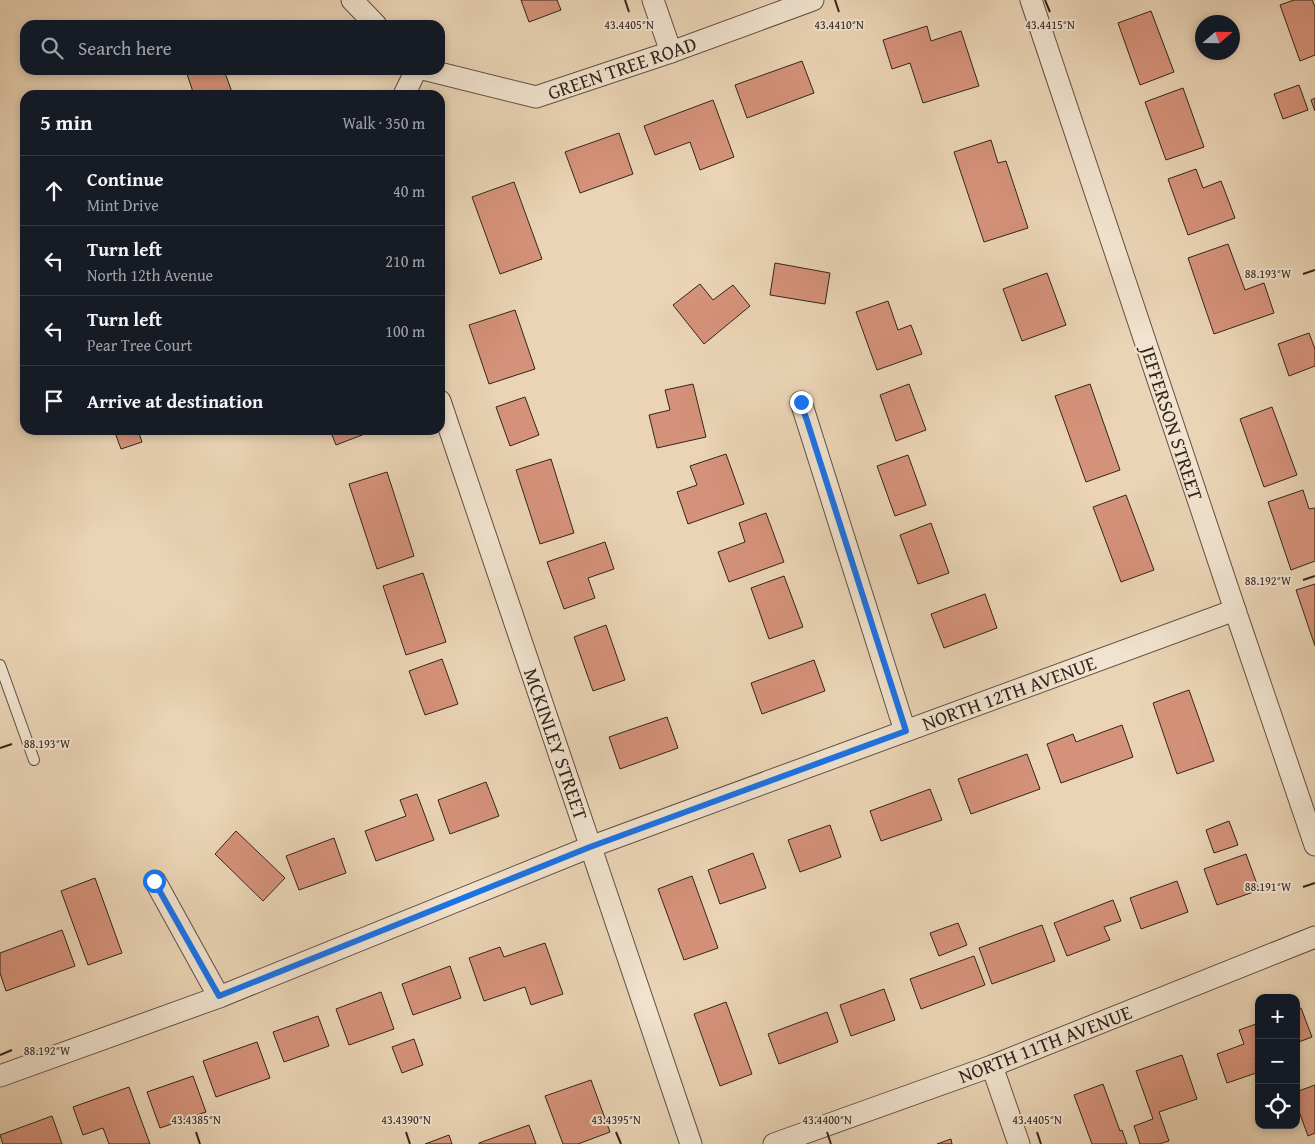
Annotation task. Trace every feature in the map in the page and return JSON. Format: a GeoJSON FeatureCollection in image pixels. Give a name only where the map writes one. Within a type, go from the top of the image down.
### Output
{"type":"FeatureCollection","features":[{"type":"Feature","properties":{"kind":"street"},"geometry":{"type":"LineString","coordinates":[[352,0],[371,20]]}},
{"type":"Feature","properties":{"kind":"street"},"geometry":{"type":"LineString","coordinates":[[653,0],[671,52]]}},
{"type":"Feature","properties":{"kind":"street","name":"GREEN TREE ROAD"},"geometry":{"type":"LineString","coordinates":[[445,74],[536,97],[671,52],[813,0]]}},
{"type":"Feature","properties":{"kind":"street","name":"JEFFERSON STREET"},"geometry":{"type":"LineString","coordinates":[[1031,0],[1315,845]]}},
{"type":"Feature","properties":{"kind":"street"},"geometry":{"type":"LineString","coordinates":[[406,90],[414,75]]}},
{"type":"Feature","properties":{"kind":"street"},"geometry":{"type":"LineString","coordinates":[[801,402],[906,731]]}},
{"type":"Feature","properties":{"kind":"street","name":"MCKINLEY STREET"},"geometry":{"type":"LineString","coordinates":[[445,416],[691,1144]]}},
{"type":"Feature","properties":{"kind":"street","name":"NORTH 12TH AVENUE"},"geometry":{"type":"LineString","coordinates":[[0,1076],[219,996],[590,847],[1235,610]]}},
{"type":"Feature","properties":{"kind":"street"},"geometry":{"type":"LineString","coordinates":[[154,881],[219,996]]}},
{"type":"Feature","properties":{"kind":"street","name":"NORTH 11TH AVENUE"},"geometry":{"type":"LineString","coordinates":[[774,1144],[992,1066],[1315,938]]}},
{"type":"Feature","properties":{"kind":"street"},"geometry":{"type":"LineString","coordinates":[[992,1066],[1019,1144]]}},
{"type":"Feature","properties":{"kind":"lane"},"geometry":{"type":"LineString","coordinates":[[0,665],[34,760]]}},
{"type":"Feature","properties":{"kind":"building"},"geometry":{"type":"Polygon","coordinates":[[[521,0],[557,0],[561,10],[529,22],[521,0]]]}},
{"type":"Feature","properties":{"kind":"building"},"geometry":{"type":"Polygon","coordinates":[[[1294,0],[1312,0],[1315,7],[1315,55],[1300,61],[1280,5],[1294,0]]]}},
{"type":"Feature","properties":{"kind":"building"},"geometry":{"type":"Polygon","coordinates":[[[1151,11],[1174,72],[1140,85],[1118,23],[1151,11]]]}},
{"type":"Feature","properties":{"kind":"building"},"geometry":{"type":"Polygon","coordinates":[[[927,26],[931,41],[961,31],[979,86],[923,103],[910,63],[892,69],[883,40],[927,26]]]}},
{"type":"Feature","properties":{"kind":"building"},"geometry":{"type":"Polygon","coordinates":[[[802,61],[814,93],[747,118],[735,85],[802,61]]]}},
{"type":"Feature","properties":{"kind":"building"},"geometry":{"type":"Polygon","coordinates":[[[187,75],[226,75],[231,90],[192,90],[187,75]]]}},
{"type":"Feature","properties":{"kind":"building"},"geometry":{"type":"Polygon","coordinates":[[[1299,85],[1308,110],[1283,119],[1274,94],[1299,85]]]}},
{"type":"Feature","properties":{"kind":"building"},"geometry":{"type":"Polygon","coordinates":[[[1183,88],[1204,147],[1166,160],[1145,102],[1183,88]]]}},
{"type":"Feature","properties":{"kind":"building"},"geometry":{"type":"Polygon","coordinates":[[[1315,98],[1315,111],[1311,100],[1315,98]]]}},
{"type":"Feature","properties":{"kind":"building"},"geometry":{"type":"Polygon","coordinates":[[[713,100],[734,157],[700,170],[690,142],[655,155],[644,126],[713,100]]]}},
{"type":"Feature","properties":{"kind":"building"},"geometry":{"type":"Polygon","coordinates":[[[619,133],[633,174],[580,193],[565,152],[619,133]]]}},
{"type":"Feature","properties":{"kind":"building"},"geometry":{"type":"Polygon","coordinates":[[[991,140],[998,163],[1006,161],[1028,228],[984,242],[954,152],[991,140]]]}},
{"type":"Feature","properties":{"kind":"building"},"geometry":{"type":"Polygon","coordinates":[[[1196,169],[1203,188],[1221,181],[1235,218],[1188,235],[1168,179],[1196,169]]]}},
{"type":"Feature","properties":{"kind":"building"},"geometry":{"type":"Polygon","coordinates":[[[514,182],[542,259],[500,274],[472,197],[514,182]]]}},
{"type":"Feature","properties":{"kind":"building"},"geometry":{"type":"Polygon","coordinates":[[[1228,244],[1245,290],[1264,283],[1274,313],[1214,334],[1188,258],[1228,244]]]}},
{"type":"Feature","properties":{"kind":"building"},"geometry":{"type":"Polygon","coordinates":[[[775,263],[830,273],[825,304],[770,295],[775,263]]]}},
{"type":"Feature","properties":{"kind":"building"},"geometry":{"type":"Polygon","coordinates":[[[1047,273],[1066,325],[1022,341],[1003,289],[1047,273]]]}},
{"type":"Feature","properties":{"kind":"building"},"geometry":{"type":"Polygon","coordinates":[[[700,284],[713,300],[733,285],[750,306],[704,344],[673,305],[700,284]]]}},
{"type":"Feature","properties":{"kind":"building"},"geometry":{"type":"Polygon","coordinates":[[[888,301],[898,330],[911,325],[922,354],[877,370],[856,312],[888,301]]]}},
{"type":"Feature","properties":{"kind":"building"},"geometry":{"type":"Polygon","coordinates":[[[515,310],[535,369],[489,384],[469,325],[515,310]]]}},
{"type":"Feature","properties":{"kind":"building"},"geometry":{"type":"Polygon","coordinates":[[[1309,333],[1315,349],[1315,366],[1289,376],[1278,344],[1309,333]]]}},
{"type":"Feature","properties":{"kind":"building"},"geometry":{"type":"Polygon","coordinates":[[[693,384],[706,437],[657,448],[649,415],[670,410],[665,390],[693,384]]]}},
{"type":"Feature","properties":{"kind":"building"},"geometry":{"type":"Polygon","coordinates":[[[909,384],[926,430],[896,441],[880,395],[909,384]]]}},
{"type":"Feature","properties":{"kind":"building"},"geometry":{"type":"Polygon","coordinates":[[[1090,384],[1120,470],[1086,482],[1055,396],[1090,384]]]}},
{"type":"Feature","properties":{"kind":"building"},"geometry":{"type":"Polygon","coordinates":[[[525,397],[539,435],[510,446],[496,407],[525,397]]]}},
{"type":"Feature","properties":{"kind":"building"},"geometry":{"type":"Polygon","coordinates":[[[1272,407],[1297,475],[1264,487],[1240,419],[1272,407]]]}},
{"type":"Feature","properties":{"kind":"building"},"geometry":{"type":"Polygon","coordinates":[[[116,435],[140,435],[142,442],[121,449],[116,435]]]}},
{"type":"Feature","properties":{"kind":"building"},"geometry":{"type":"Polygon","coordinates":[[[332,435],[362,435],[336,445],[332,435]]]}},
{"type":"Feature","properties":{"kind":"building"},"geometry":{"type":"Polygon","coordinates":[[[726,454],[744,504],[688,524],[677,492],[697,485],[690,466],[726,454]]]}},
{"type":"Feature","properties":{"kind":"building"},"geometry":{"type":"Polygon","coordinates":[[[908,455],[926,505],[895,516],[877,466],[908,455]]]}},
{"type":"Feature","properties":{"kind":"building"},"geometry":{"type":"Polygon","coordinates":[[[551,459],[574,533],[540,544],[516,470],[551,459]]]}},
{"type":"Feature","properties":{"kind":"building"},"geometry":{"type":"Polygon","coordinates":[[[387,472],[414,556],[377,569],[349,484],[387,472]]]}},
{"type":"Feature","properties":{"kind":"building"},"geometry":{"type":"Polygon","coordinates":[[[1303,490],[1309,509],[1315,508],[1315,561],[1291,570],[1268,502],[1303,490]]]}},
{"type":"Feature","properties":{"kind":"building"},"geometry":{"type":"Polygon","coordinates":[[[1126,495],[1154,570],[1121,582],[1093,507],[1126,495]]]}},
{"type":"Feature","properties":{"kind":"building"},"geometry":{"type":"Polygon","coordinates":[[[766,513],[784,562],[729,582],[718,552],[745,542],[739,523],[766,513]]]}},
{"type":"Feature","properties":{"kind":"building"},"geometry":{"type":"Polygon","coordinates":[[[931,523],[949,573],[918,584],[900,535],[931,523]]]}},
{"type":"Feature","properties":{"kind":"building"},"geometry":{"type":"Polygon","coordinates":[[[605,542],[614,569],[588,578],[595,598],[564,609],[547,562],[605,542]]]}},
{"type":"Feature","properties":{"kind":"building"},"geometry":{"type":"Polygon","coordinates":[[[423,573],[446,642],[406,655],[383,586],[423,573]]]}},
{"type":"Feature","properties":{"kind":"building"},"geometry":{"type":"Polygon","coordinates":[[[784,576],[803,627],[769,639],[751,588],[784,576]]]}},
{"type":"Feature","properties":{"kind":"building"},"geometry":{"type":"Polygon","coordinates":[[[1315,584],[1315,646],[1296,590],[1315,584]]]}},
{"type":"Feature","properties":{"kind":"building"},"geometry":{"type":"Polygon","coordinates":[[[985,594],[997,628],[944,648],[931,614],[985,594]]]}},
{"type":"Feature","properties":{"kind":"building"},"geometry":{"type":"Polygon","coordinates":[[[606,625],[625,680],[593,691],[574,637],[606,625]]]}},
{"type":"Feature","properties":{"kind":"building"},"geometry":{"type":"Polygon","coordinates":[[[442,659],[458,704],[425,715],[409,671],[442,659]]]}},
{"type":"Feature","properties":{"kind":"building"},"geometry":{"type":"Polygon","coordinates":[[[814,660],[825,691],[762,714],[751,683],[814,660]]]}},
{"type":"Feature","properties":{"kind":"building"},"geometry":{"type":"Polygon","coordinates":[[[1189,690],[1214,761],[1177,774],[1153,703],[1189,690]]]}},
{"type":"Feature","properties":{"kind":"building"},"geometry":{"type":"Polygon","coordinates":[[[667,717],[678,748],[620,769],[609,737],[667,717]]]}},
{"type":"Feature","properties":{"kind":"building"},"geometry":{"type":"Polygon","coordinates":[[[1122,725],[1133,757],[1061,783],[1047,744],[1073,734],[1076,742],[1122,725]]]}},
{"type":"Feature","properties":{"kind":"building"},"geometry":{"type":"Polygon","coordinates":[[[1027,754],[1040,789],[971,814],[958,779],[1027,754]]]}},
{"type":"Feature","properties":{"kind":"building"},"geometry":{"type":"Polygon","coordinates":[[[486,782],[499,816],[450,834],[438,800],[486,782]]]}},
{"type":"Feature","properties":{"kind":"building"},"geometry":{"type":"Polygon","coordinates":[[[930,789],[942,820],[881,841],[870,811],[930,789]]]}},
{"type":"Feature","properties":{"kind":"building"},"geometry":{"type":"Polygon","coordinates":[[[417,794],[434,840],[376,861],[365,831],[406,816],[400,800],[417,794]]]}},
{"type":"Feature","properties":{"kind":"building"},"geometry":{"type":"Polygon","coordinates":[[[1229,821],[1238,845],[1214,853],[1206,830],[1229,821]]]}},
{"type":"Feature","properties":{"kind":"building"},"geometry":{"type":"Polygon","coordinates":[[[830,825],[841,857],[800,872],[788,840],[830,825]]]}},
{"type":"Feature","properties":{"kind":"building"},"geometry":{"type":"Polygon","coordinates":[[[236,831],[285,878],[263,901],[215,854],[236,831]]]}},
{"type":"Feature","properties":{"kind":"building"},"geometry":{"type":"Polygon","coordinates":[[[334,838],[346,873],[299,890],[286,856],[334,838]]]}},
{"type":"Feature","properties":{"kind":"building"},"geometry":{"type":"Polygon","coordinates":[[[753,853],[766,888],[720,904],[708,870],[753,853]]]}},
{"type":"Feature","properties":{"kind":"building"},"geometry":{"type":"Polygon","coordinates":[[[1246,854],[1259,890],[1217,905],[1204,869],[1246,854]]]}},
{"type":"Feature","properties":{"kind":"building"},"geometry":{"type":"Polygon","coordinates":[[[692,876],[718,948],[684,960],[658,889],[692,876]]]}},
{"type":"Feature","properties":{"kind":"building"},"geometry":{"type":"Polygon","coordinates":[[[95,878],[122,953],[88,965],[61,891],[95,878]]]}},
{"type":"Feature","properties":{"kind":"building"},"geometry":{"type":"Polygon","coordinates":[[[1177,881],[1188,912],[1141,929],[1130,898],[1177,881]]]}},
{"type":"Feature","properties":{"kind":"building"},"geometry":{"type":"Polygon","coordinates":[[[1113,900],[1121,921],[1104,927],[1110,940],[1067,956],[1054,923],[1113,900]]]}},
{"type":"Feature","properties":{"kind":"building"},"geometry":{"type":"Polygon","coordinates":[[[958,923],[967,945],[939,956],[930,933],[958,923]]]}},
{"type":"Feature","properties":{"kind":"building"},"geometry":{"type":"Polygon","coordinates":[[[1042,925],[1055,961],[992,984],[979,948],[1042,925]]]}},
{"type":"Feature","properties":{"kind":"building"},"geometry":{"type":"Polygon","coordinates":[[[62,930],[75,966],[6,991],[0,973],[0,953],[62,930]]]}},
{"type":"Feature","properties":{"kind":"building"},"geometry":{"type":"Polygon","coordinates":[[[545,943],[563,994],[531,1005],[525,987],[484,1001],[469,958],[500,947],[504,957],[545,943]]]}},
{"type":"Feature","properties":{"kind":"building"},"geometry":{"type":"Polygon","coordinates":[[[974,956],[985,985],[921,1009],[910,979],[974,956]]]}},
{"type":"Feature","properties":{"kind":"building"},"geometry":{"type":"Polygon","coordinates":[[[450,966],[461,998],[413,1015],[402,984],[450,966]]]}},
{"type":"Feature","properties":{"kind":"building"},"geometry":{"type":"Polygon","coordinates":[[[884,989],[895,1020],[851,1036],[840,1005],[884,989]]]}},
{"type":"Feature","properties":{"kind":"building"},"geometry":{"type":"Polygon","coordinates":[[[381,992],[394,1029],[349,1045],[336,1009],[381,992]]]}},
{"type":"Feature","properties":{"kind":"building"},"geometry":{"type":"Polygon","coordinates":[[[726,1002],[752,1074],[720,1086],[694,1014],[726,1002]]]}},
{"type":"Feature","properties":{"kind":"building"},"geometry":{"type":"Polygon","coordinates":[[[1300,1008],[1312,1037],[1300,1042],[1300,1039],[1300,1008]]]}},
{"type":"Feature","properties":{"kind":"building"},"geometry":{"type":"Polygon","coordinates":[[[827,1012],[838,1042],[779,1064],[768,1034],[827,1012]]]}},
{"type":"Feature","properties":{"kind":"building"},"geometry":{"type":"Polygon","coordinates":[[[318,1016],[329,1046],[284,1062],[273,1032],[318,1016]]]}},
{"type":"Feature","properties":{"kind":"building"},"geometry":{"type":"Polygon","coordinates":[[[1255,1024],[1255,1073],[1227,1083],[1217,1054],[1244,1044],[1239,1030],[1255,1024]]]}},
{"type":"Feature","properties":{"kind":"building"},"geometry":{"type":"Polygon","coordinates":[[[414,1039],[423,1065],[402,1073],[392,1047],[414,1039]]]}},
{"type":"Feature","properties":{"kind":"building"},"geometry":{"type":"Polygon","coordinates":[[[257,1042],[270,1078],[216,1097],[203,1061],[257,1042]]]}},
{"type":"Feature","properties":{"kind":"building"},"geometry":{"type":"Polygon","coordinates":[[[1182,1055],[1197,1099],[1159,1112],[1169,1141],[1159,1144],[1140,1144],[1134,1126],[1153,1119],[1136,1071],[1182,1055]]]}},
{"type":"Feature","properties":{"kind":"building"},"geometry":{"type":"Polygon","coordinates":[[[193,1076],[206,1112],[160,1128],[147,1092],[193,1076]]]}},
{"type":"Feature","properties":{"kind":"building"},"geometry":{"type":"Polygon","coordinates":[[[591,1080],[610,1132],[578,1144],[563,1144],[545,1096],[591,1080]]]}},
{"type":"Feature","properties":{"kind":"building"},"geometry":{"type":"Polygon","coordinates":[[[1103,1084],[1120,1131],[1122,1130],[1127,1144],[1092,1144],[1074,1095],[1103,1084]]]}},
{"type":"Feature","properties":{"kind":"building"},"geometry":{"type":"Polygon","coordinates":[[[1315,1085],[1315,1133],[1308,1136],[1300,1114],[1300,1091],[1315,1085]]]}},
{"type":"Feature","properties":{"kind":"building"},"geometry":{"type":"Polygon","coordinates":[[[129,1087],[150,1144],[109,1144],[103,1128],[83,1135],[73,1107],[129,1087]]]}},
{"type":"Feature","properties":{"kind":"building"},"geometry":{"type":"Polygon","coordinates":[[[52,1116],[62,1144],[3,1144],[0,1135],[52,1116]]]}},
{"type":"Feature","properties":{"kind":"building"},"geometry":{"type":"Polygon","coordinates":[[[529,1125],[536,1144],[479,1144],[479,1143],[529,1125]]]}},
{"type":"Feature","properties":{"kind":"building"},"geometry":{"type":"Polygon","coordinates":[[[449,1135],[452,1144],[425,1144],[449,1135]]]}},
{"type":"Feature","properties":{"kind":"building"},"geometry":{"type":"Polygon","coordinates":[[[951,1139],[952,1144],[937,1144],[951,1139]]]}},
{"type":"Feature","properties":{"kind":"route"},"geometry":{"type":"LineString","coordinates":[[154,881],[219,996],[590,847],[906,731],[801,402]]}}]}
